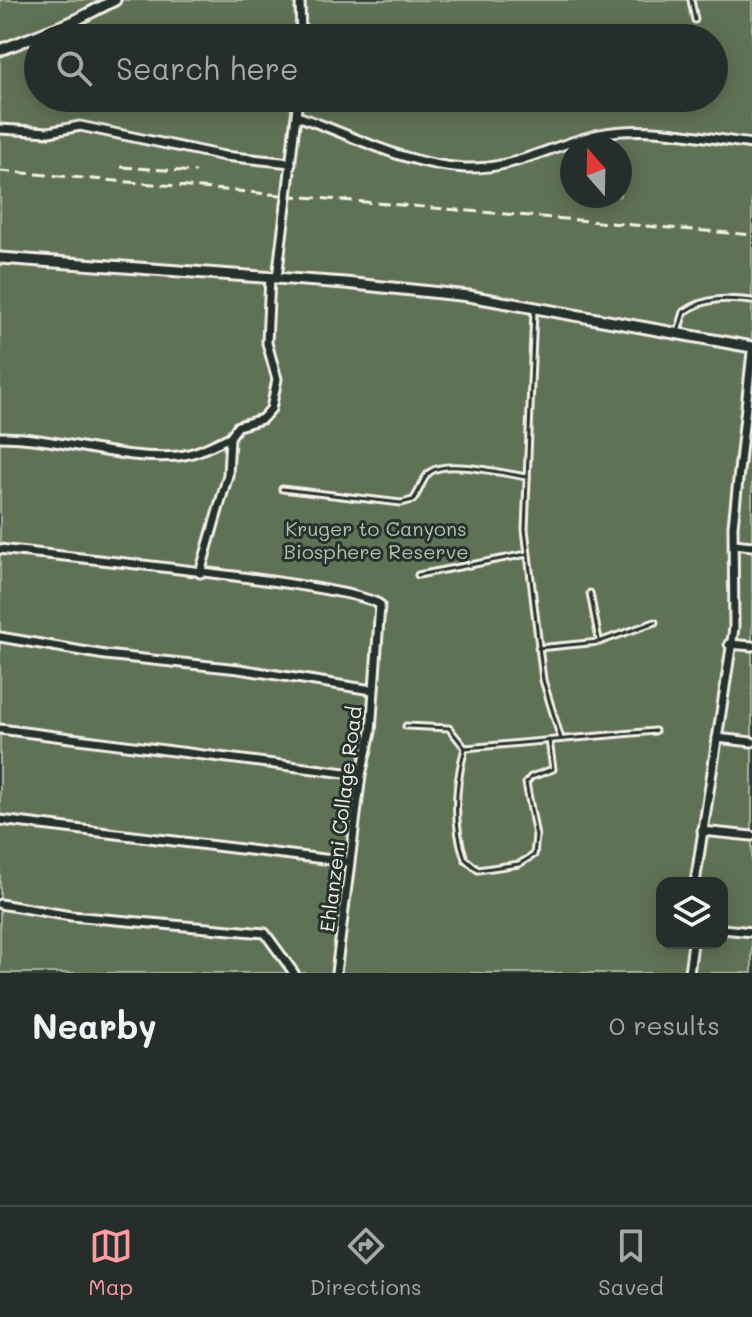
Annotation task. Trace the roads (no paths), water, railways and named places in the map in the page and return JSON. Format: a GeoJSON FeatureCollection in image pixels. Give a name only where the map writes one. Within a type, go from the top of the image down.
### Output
{"type":"FeatureCollection","features":[{"type":"Feature","properties":{"kind":"street"},"geometry":{"type":"LineString","coordinates":[[67,24],[115,0]]}},
{"type":"Feature","properties":{"kind":"street"},"geometry":{"type":"LineString","coordinates":[[300,0],[301,24]]}},
{"type":"Feature","properties":{"kind":"street"},"geometry":{"type":"LineString","coordinates":[[0,50],[24,41]]}},
{"type":"Feature","properties":{"kind":"street"},"geometry":{"type":"LineString","coordinates":[[0,437],[27,438],[149,456],[193,453],[230,437],[238,426],[262,419],[271,409],[277,379],[267,350],[297,112]]}},
{"type":"Feature","properties":{"kind":"street"},"geometry":{"type":"LineString","coordinates":[[297,116],[368,141],[410,161],[467,168],[514,164],[609,133],[658,132],[752,144]]}},
{"type":"Feature","properties":{"kind":"street"},"geometry":{"type":"LineString","coordinates":[[0,129],[49,132],[80,126],[290,167]]}},
{"type":"Feature","properties":{"kind":"street"},"geometry":{"type":"LineString","coordinates":[[0,258],[274,277],[445,294],[678,332],[752,349],[734,544],[736,606],[696,877]]}},
{"type":"Feature","properties":{"kind":"street"},"geometry":{"type":"LineString","coordinates":[[0,549],[200,573],[228,475],[230,437]]}},
{"type":"Feature","properties":{"kind":"street"},"geometry":{"type":"LineString","coordinates":[[734,544],[752,546]]}},
{"type":"Feature","properties":{"kind":"street","name":"Ehlanzeni Collage Road"},"geometry":{"type":"LineString","coordinates":[[200,573],[376,601],[382,619],[372,690],[371,732],[361,775],[336,973]]}},
{"type":"Feature","properties":{"kind":"street"},"geometry":{"type":"LineString","coordinates":[[0,637],[105,655],[239,669],[372,690]]}},
{"type":"Feature","properties":{"kind":"street"},"geometry":{"type":"LineString","coordinates":[[729,644],[752,646]]}},
{"type":"Feature","properties":{"kind":"street"},"geometry":{"type":"LineString","coordinates":[[0,729],[361,775]]}},
{"type":"Feature","properties":{"kind":"street"},"geometry":{"type":"LineString","coordinates":[[717,738],[752,742]]}},
{"type":"Feature","properties":{"kind":"street"},"geometry":{"type":"LineString","coordinates":[[0,820],[349,862]]}},
{"type":"Feature","properties":{"kind":"street"},"geometry":{"type":"LineString","coordinates":[[702,831],[752,836]]}},
{"type":"Feature","properties":{"kind":"street"},"geometry":{"type":"LineString","coordinates":[[0,904],[95,918],[259,931],[270,938],[294,973]]}},
{"type":"Feature","properties":{"kind":"street"},"geometry":{"type":"LineString","coordinates":[[728,930],[752,932]]}},
{"type":"Feature","properties":{"kind":"street"},"geometry":{"type":"LineString","coordinates":[[689,973],[692,949]]}},
{"type":"Feature","properties":{"kind":"lane"},"geometry":{"type":"LineString","coordinates":[[691,0],[695,20]]}},
{"type":"Feature","properties":{"kind":"lane"},"geometry":{"type":"LineString","coordinates":[[678,332],[684,312],[695,304],[729,298],[752,301]]}},
{"type":"Feature","properties":{"kind":"lane"},"geometry":{"type":"LineString","coordinates":[[534,307],[527,554],[538,648],[561,739]]}},
{"type":"Feature","properties":{"kind":"lane"},"geometry":{"type":"LineString","coordinates":[[282,489],[401,503],[413,500],[426,477],[438,469],[455,467],[528,477]]}},
{"type":"Feature","properties":{"kind":"lane"},"geometry":{"type":"LineString","coordinates":[[418,575],[527,554]]}},
{"type":"Feature","properties":{"kind":"lane"},"geometry":{"type":"LineString","coordinates":[[590,593],[599,642]]}},
{"type":"Feature","properties":{"kind":"lane"},"geometry":{"type":"LineString","coordinates":[[538,648],[599,642],[655,622]]}},
{"type":"Feature","properties":{"kind":"lane"},"geometry":{"type":"LineString","coordinates":[[406,726],[449,728],[465,748]]}},
{"type":"Feature","properties":{"kind":"lane"},"geometry":{"type":"LineString","coordinates":[[465,748],[655,731]]}},
{"type":"Feature","properties":{"kind":"lane"},"geometry":{"type":"LineString","coordinates":[[465,748],[454,788],[461,849],[465,859],[478,870],[494,870],[519,864],[534,855],[536,836],[526,783],[531,777],[553,769],[549,740]]}},
{"type":"Feature","properties":{"kind":"railway"},"geometry":{"type":"LineString","coordinates":[[121,167],[196,172]]}},
{"type":"Feature","properties":{"kind":"railway"},"geometry":{"type":"LineString","coordinates":[[0,171],[752,235]]}},
{"type":"Feature","properties":{"kind":"park label","name":"Kruger to Canyons Biosphere Reserve"},"geometry":{"type":"Point","coordinates":[376,540]}}]}
